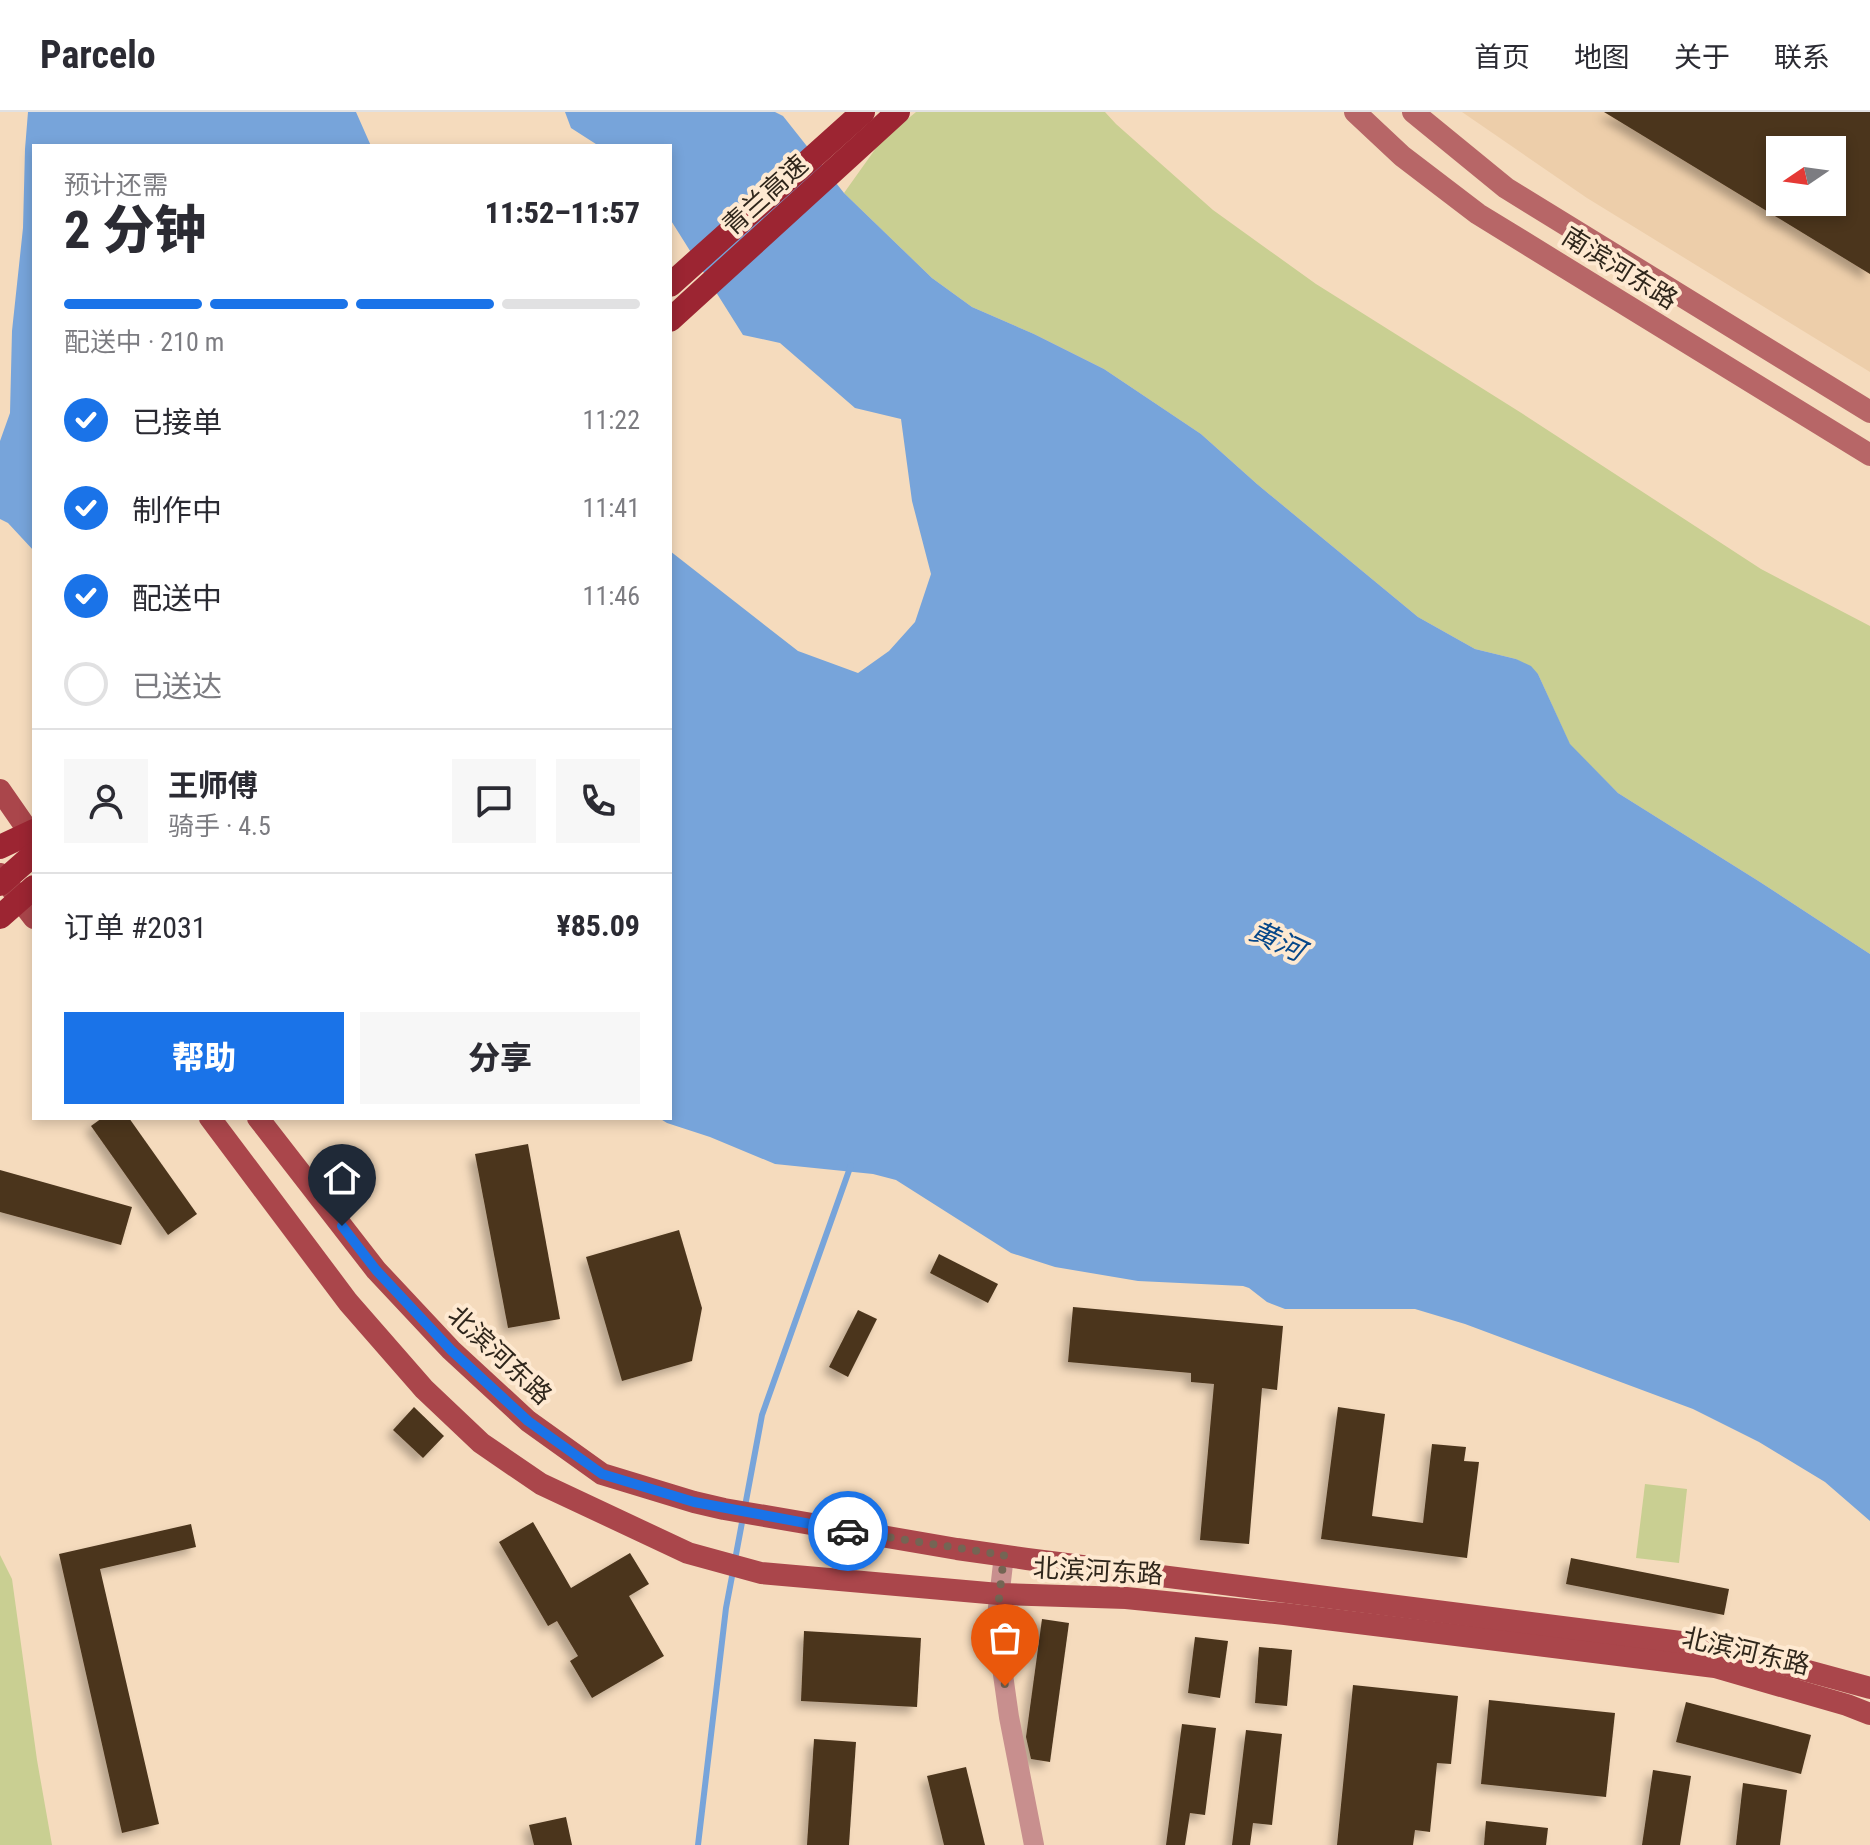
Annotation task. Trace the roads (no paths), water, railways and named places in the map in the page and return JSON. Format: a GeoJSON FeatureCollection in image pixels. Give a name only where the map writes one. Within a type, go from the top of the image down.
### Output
{"type":"FeatureCollection","features":[{"type":"Feature","properties":{"kind":"highway","name":"青兰高速"},"geometry":{"type":"LineString","coordinates":[[672,283],[863,112]]}},
{"type":"Feature","properties":{"kind":"highway","name":"青兰高速"},"geometry":{"type":"LineString","coordinates":[[672,318],[898,112]]}},
{"type":"Feature","properties":{"kind":"highway"},"geometry":{"type":"LineString","coordinates":[[0,847],[32,832]]}},
{"type":"Feature","properties":{"kind":"highway"},"geometry":{"type":"LineString","coordinates":[[0,884],[32,856]]}},
{"type":"Feature","properties":{"kind":"highway"},"geometry":{"type":"LineString","coordinates":[[0,917],[32,889]]}},
{"type":"Feature","properties":{"kind":"main road","name":"南滨河东路"},"geometry":{"type":"LineString","coordinates":[[1355,112],[1402,156],[1478,214],[1870,455]]}},
{"type":"Feature","properties":{"kind":"main road","name":"南滨河东路"},"geometry":{"type":"LineString","coordinates":[[1413,112],[1506,188],[1870,412]]}},
{"type":"Feature","properties":{"kind":"main road"},"geometry":{"type":"LineString","coordinates":[[0,790],[32,836]]}},
{"type":"Feature","properties":{"kind":"main road"},"geometry":{"type":"LineString","coordinates":[[0,874],[32,915]]}},
{"type":"Feature","properties":{"kind":"main road","name":"北滨河东路"},"geometry":{"type":"LineString","coordinates":[[212,1120],[348,1302],[424,1389],[481,1443],[541,1484],[688,1553],[761,1573],[999,1594],[1126,1598],[1285,1614],[1715,1667],[1870,1714]]}},
{"type":"Feature","properties":{"kind":"main road","name":"北滨河东路"},"geometry":{"type":"LineString","coordinates":[[260,1120],[376,1270],[451,1350],[528,1421],[602,1474],[724,1509],[1004,1555],[1720,1647],[1870,1688]]}},
{"type":"Feature","properties":{"kind":"street"},"geometry":{"type":"LineString","coordinates":[[1004,1555],[996,1625],[1009,1717],[1034,1845]]}},
{"type":"Feature","properties":{"kind":"water"},"geometry":{"type":"Polygon","coordinates":[[[28,112],[356,112],[370,144],[32,144],[32,549],[8,523],[0,519],[0,441],[10,413],[12,331],[23,228],[28,112]]]}},
{"type":"Feature","properties":{"kind":"water","name":"黄河"},"geometry":{"type":"Polygon","coordinates":[[[565,112],[775,112],[783,116],[844,193],[932,278],[972,307],[1104,369],[1201,434],[1418,617],[1475,649],[1531,666],[1538,674],[1570,744],[1618,793],[1870,954],[1870,1521],[1825,1482],[1759,1442],[1693,1409],[1465,1324],[1415,1309],[1285,1309],[1267,1302],[1243,1286],[1138,1281],[1055,1267],[1011,1253],[896,1180],[873,1174],[775,1164],[662,1120],[672,1120],[672,553],[798,651],[858,673],[889,651],[915,622],[931,574],[912,501],[901,419],[855,408],[780,343],[743,335],[672,222],[672,144],[596,144],[571,128],[565,112]]]}},
{"type":"Feature","properties":{"kind":"waterway"},"geometry":{"type":"LineString","coordinates":[[735,1560],[762,1415],[851,1165]]}},
{"type":"Feature","properties":{"kind":"waterway"},"geometry":{"type":"LineString","coordinates":[[698,1845],[733,1571]]}}]}
